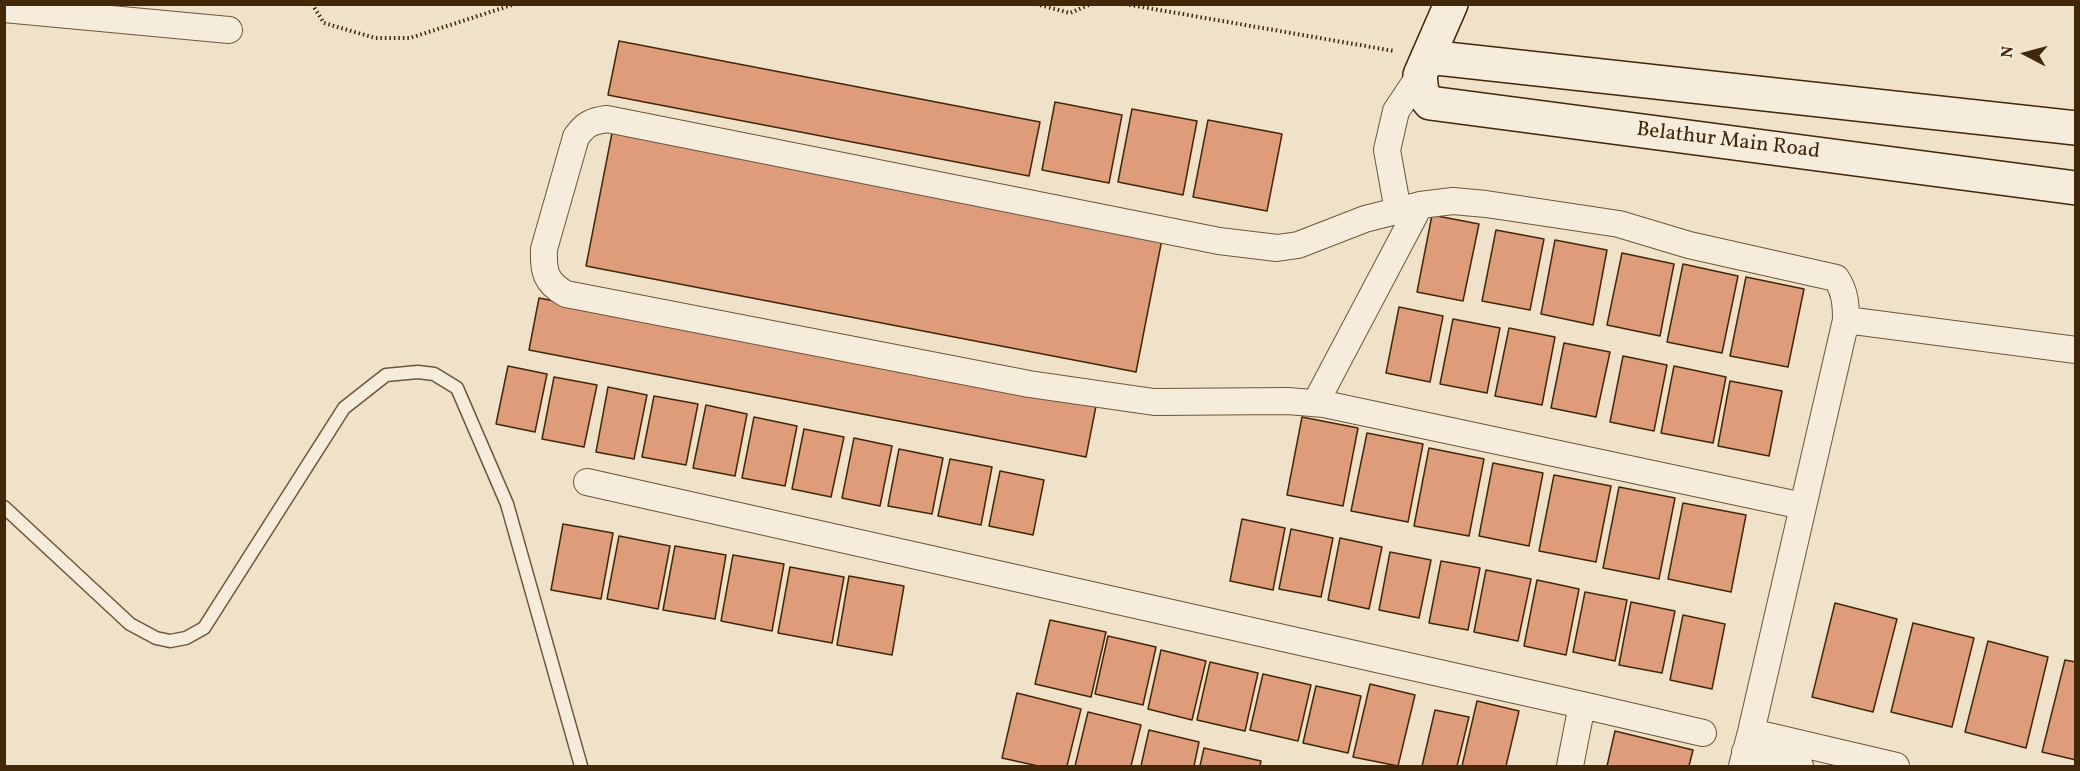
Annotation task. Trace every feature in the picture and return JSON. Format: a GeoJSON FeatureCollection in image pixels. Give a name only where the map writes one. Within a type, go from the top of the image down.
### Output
{"type":"FeatureCollection","features":[{"type":"Feature","properties":{"kind":"street"},"geometry":{"type":"LineString","coordinates":[[1316,402],[1409,208],[1387,150],[1396,111],[1424,66],[1451,4]]}},
{"type":"Feature","properties":{"kind":"street"},"geometry":{"type":"LineString","coordinates":[[4,9],[229,30]]}},
{"type":"Feature","properties":{"kind":"street"},"geometry":{"type":"LineString","coordinates":[[1424,66],[2076,128]]}},
{"type":"Feature","properties":{"kind":"street","name":"Belathur Main Road"},"geometry":{"type":"LineString","coordinates":[[1424,66],[1422,93],[1430,103],[2076,188]]}},
{"type":"Feature","properties":{"kind":"street"},"geometry":{"type":"LineString","coordinates":[[1746,750],[1803,506],[1846,320],[1845,299],[1841,285],[1836,278],[1689,245],[1619,224],[1454,201],[1409,208],[1365,219],[1298,245],[1277,248],[1257,246],[1207,239],[608,119],[591,121],[576,137],[544,249],[544,263],[549,281],[555,288],[566,294],[1029,384],[1154,402],[1288,400],[1316,402],[1803,506]]}},
{"type":"Feature","properties":{"kind":"street"},"geometry":{"type":"LineString","coordinates":[[1846,320],[2076,350]]}},
{"type":"Feature","properties":{"kind":"street"},"geometry":{"type":"LineString","coordinates":[[587,482],[1703,733]]}},
{"type":"Feature","properties":{"kind":"street"},"geometry":{"type":"LineString","coordinates":[[1570,766],[1582,705]]}},
{"type":"Feature","properties":{"kind":"street"},"geometry":{"type":"LineString","coordinates":[[1746,750],[1800,766]]}},
{"type":"Feature","properties":{"kind":"street"},"geometry":{"type":"LineString","coordinates":[[1746,750],[1896,766]]}},
{"type":"Feature","properties":{"kind":"lane"},"geometry":{"type":"LineString","coordinates":[[4,507],[130,624],[156,638],[170,641],[186,638],[204,628],[344,408],[386,375],[418,372],[434,374],[457,388],[507,504],[581,766]]}},
{"type":"Feature","properties":{"kind":"path"},"geometry":{"type":"LineString","coordinates":[[312,4],[324,23],[375,38],[410,38],[515,4]]}},
{"type":"Feature","properties":{"kind":"path"},"geometry":{"type":"LineString","coordinates":[[1036,4],[1070,12],[1091,4]]}},
{"type":"Feature","properties":{"kind":"path"},"geometry":{"type":"LineString","coordinates":[[1125,4],[1424,66]]}},
{"type":"Feature","properties":{"kind":"building"},"geometry":{"type":"Polygon","coordinates":[[[619,41],[1040,122],[1029,176],[608,95],[619,41]]]}},
{"type":"Feature","properties":{"kind":"building"},"geometry":{"type":"Polygon","coordinates":[[[1055,102],[1122,115],[1109,183],[1042,170],[1055,102]]]}},
{"type":"Feature","properties":{"kind":"building"},"geometry":{"type":"Polygon","coordinates":[[[1132,109],[1197,121],[1183,195],[1118,182],[1132,109]]]}},
{"type":"Feature","properties":{"kind":"building"},"geometry":{"type":"Polygon","coordinates":[[[1208,120],[1282,134],[1267,211],[1193,197],[1208,120]]]}},
{"type":"Feature","properties":{"kind":"building"},"geometry":{"type":"Polygon","coordinates":[[[612,133],[1162,239],[1136,372],[586,266],[612,133]]]}},
{"type":"Feature","properties":{"kind":"building"},"geometry":{"type":"Polygon","coordinates":[[[1432,215],[1479,224],[1463,301],[1417,292],[1432,215]]]}},
{"type":"Feature","properties":{"kind":"building"},"geometry":{"type":"Polygon","coordinates":[[[1496,230],[1544,239],[1530,310],[1482,301],[1496,230]]]}},
{"type":"Feature","properties":{"kind":"building"},"geometry":{"type":"Polygon","coordinates":[[[1555,240],[1607,250],[1593,325],[1541,314],[1555,240]]]}},
{"type":"Feature","properties":{"kind":"building"},"geometry":{"type":"Polygon","coordinates":[[[1622,253],[1674,264],[1660,336],[1607,325],[1622,253]]]}},
{"type":"Feature","properties":{"kind":"building"},"geometry":{"type":"Polygon","coordinates":[[[1683,264],[1738,276],[1722,353],[1667,342],[1683,264]]]}},
{"type":"Feature","properties":{"kind":"building"},"geometry":{"type":"Polygon","coordinates":[[[1746,277],[1804,289],[1788,367],[1730,356],[1746,277]]]}},
{"type":"Feature","properties":{"kind":"building"},"geometry":{"type":"Polygon","coordinates":[[[539,298],[1096,406],[1086,457],[529,350],[539,298]]]}},
{"type":"Feature","properties":{"kind":"building"},"geometry":{"type":"Polygon","coordinates":[[[1399,307],[1443,316],[1430,382],[1386,373],[1399,307]]]}},
{"type":"Feature","properties":{"kind":"building"},"geometry":{"type":"Polygon","coordinates":[[[1453,319],[1500,328],[1487,393],[1440,384],[1453,319]]]}},
{"type":"Feature","properties":{"kind":"building"},"geometry":{"type":"Polygon","coordinates":[[[1509,328],[1555,337],[1542,405],[1495,396],[1509,328]]]}},
{"type":"Feature","properties":{"kind":"building"},"geometry":{"type":"Polygon","coordinates":[[[1564,343],[1610,352],[1596,417],[1551,408],[1564,343]]]}},
{"type":"Feature","properties":{"kind":"building"},"geometry":{"type":"Polygon","coordinates":[[[1623,356],[1667,365],[1654,431],[1610,422],[1623,356]]]}},
{"type":"Feature","properties":{"kind":"building"},"geometry":{"type":"Polygon","coordinates":[[[508,366],[547,374],[535,432],[496,424],[508,366]]]}},
{"type":"Feature","properties":{"kind":"building"},"geometry":{"type":"Polygon","coordinates":[[[1674,366],[1726,377],[1713,443],[1661,433],[1674,366]]]}},
{"type":"Feature","properties":{"kind":"building"},"geometry":{"type":"Polygon","coordinates":[[[554,377],[597,385],[584,447],[542,439],[554,377]]]}},
{"type":"Feature","properties":{"kind":"building"},"geometry":{"type":"Polygon","coordinates":[[[1730,381],[1782,391],[1769,456],[1718,446],[1730,381]]]}},
{"type":"Feature","properties":{"kind":"building"},"geometry":{"type":"Polygon","coordinates":[[[608,387],[647,395],[634,459],[596,452],[608,387]]]}},
{"type":"Feature","properties":{"kind":"building"},"geometry":{"type":"Polygon","coordinates":[[[654,396],[698,404],[686,465],[642,457],[654,396]]]}},
{"type":"Feature","properties":{"kind":"building"},"geometry":{"type":"Polygon","coordinates":[[[706,405],[747,414],[735,476],[693,468],[706,405]]]}},
{"type":"Feature","properties":{"kind":"building"},"geometry":{"type":"Polygon","coordinates":[[[754,417],[797,426],[785,486],[742,478],[754,417]]]}},
{"type":"Feature","properties":{"kind":"building"},"geometry":{"type":"Polygon","coordinates":[[[1302,417],[1358,428],[1343,506],[1287,495],[1302,417]]]}},
{"type":"Feature","properties":{"kind":"building"},"geometry":{"type":"Polygon","coordinates":[[[804,429],[844,437],[831,497],[792,489],[804,429]]]}},
{"type":"Feature","properties":{"kind":"building"},"geometry":{"type":"Polygon","coordinates":[[[1367,433],[1423,444],[1408,522],[1351,511],[1367,433]]]}},
{"type":"Feature","properties":{"kind":"building"},"geometry":{"type":"Polygon","coordinates":[[[854,438],[892,446],[880,506],[842,498],[854,438]]]}},
{"type":"Feature","properties":{"kind":"building"},"geometry":{"type":"Polygon","coordinates":[[[1429,448],[1484,459],[1469,536],[1414,526],[1429,448]]]}},
{"type":"Feature","properties":{"kind":"building"},"geometry":{"type":"Polygon","coordinates":[[[899,449],[943,458],[932,514],[888,506],[899,449]]]}},
{"type":"Feature","properties":{"kind":"building"},"geometry":{"type":"Polygon","coordinates":[[[950,459],[992,467],[981,525],[938,516],[950,459]]]}},
{"type":"Feature","properties":{"kind":"building"},"geometry":{"type":"Polygon","coordinates":[[[1493,463],[1543,473],[1529,546],[1479,536],[1493,463]]]}},
{"type":"Feature","properties":{"kind":"building"},"geometry":{"type":"Polygon","coordinates":[[[1000,471],[1044,480],[1033,535],[989,526],[1000,471]]]}},
{"type":"Feature","properties":{"kind":"building"},"geometry":{"type":"Polygon","coordinates":[[[1554,475],[1611,486],[1596,562],[1539,551],[1554,475]]]}},
{"type":"Feature","properties":{"kind":"building"},"geometry":{"type":"Polygon","coordinates":[[[1619,487],[1675,498],[1659,579],[1603,568],[1619,487]]]}},
{"type":"Feature","properties":{"kind":"building"},"geometry":{"type":"Polygon","coordinates":[[[1683,503],[1746,515],[1731,592],[1668,579],[1683,503]]]}},
{"type":"Feature","properties":{"kind":"building"},"geometry":{"type":"Polygon","coordinates":[[[1242,519],[1285,528],[1273,590],[1230,581],[1242,519]]]}},
{"type":"Feature","properties":{"kind":"building"},"geometry":{"type":"Polygon","coordinates":[[[563,524],[613,533],[601,599],[551,590],[563,524]]]}},
{"type":"Feature","properties":{"kind":"building"},"geometry":{"type":"Polygon","coordinates":[[[1291,529],[1333,538],[1321,597],[1279,589],[1291,529]]]}},
{"type":"Feature","properties":{"kind":"building"},"geometry":{"type":"Polygon","coordinates":[[[619,536],[670,546],[658,609],[607,599],[619,536]]]}},
{"type":"Feature","properties":{"kind":"building"},"geometry":{"type":"Polygon","coordinates":[[[1340,538],[1382,547],[1369,609],[1328,600],[1340,538]]]}},
{"type":"Feature","properties":{"kind":"building"},"geometry":{"type":"Polygon","coordinates":[[[675,546],[726,555],[715,619],[663,610],[675,546]]]}},
{"type":"Feature","properties":{"kind":"building"},"geometry":{"type":"Polygon","coordinates":[[[1390,552],[1431,560],[1419,618],[1379,610],[1390,552]]]}},
{"type":"Feature","properties":{"kind":"building"},"geometry":{"type":"Polygon","coordinates":[[[733,555],[784,564],[772,631],[721,621],[733,555]]]}},
{"type":"Feature","properties":{"kind":"building"},"geometry":{"type":"Polygon","coordinates":[[[1441,561],[1480,568],[1468,630],[1429,623],[1441,561]]]}},
{"type":"Feature","properties":{"kind":"building"},"geometry":{"type":"Polygon","coordinates":[[[790,567],[844,577],[832,643],[778,633],[790,567]]]}},
{"type":"Feature","properties":{"kind":"building"},"geometry":{"type":"Polygon","coordinates":[[[1486,570],[1531,579],[1518,641],[1474,632],[1486,570]]]}},
{"type":"Feature","properties":{"kind":"building"},"geometry":{"type":"Polygon","coordinates":[[[849,576],[904,586],[892,655],[837,645],[849,576]]]}},
{"type":"Feature","properties":{"kind":"building"},"geometry":{"type":"Polygon","coordinates":[[[1537,580],[1579,589],[1566,655],[1524,646],[1537,580]]]}},
{"type":"Feature","properties":{"kind":"building"},"geometry":{"type":"Polygon","coordinates":[[[1585,592],[1627,600],[1615,661],[1573,652],[1585,592]]]}},
{"type":"Feature","properties":{"kind":"building"},"geometry":{"type":"Polygon","coordinates":[[[1631,602],[1675,611],[1662,673],[1619,665],[1631,602]]]}},
{"type":"Feature","properties":{"kind":"building"},"geometry":{"type":"Polygon","coordinates":[[[1835,603],[1897,619],[1873,712],[1812,697],[1835,603]]]}},
{"type":"Feature","properties":{"kind":"building"},"geometry":{"type":"Polygon","coordinates":[[[1683,615],[1725,624],[1712,689],[1670,680],[1683,615]]]}},
{"type":"Feature","properties":{"kind":"building"},"geometry":{"type":"Polygon","coordinates":[[[1050,620],[1106,632],[1091,697],[1035,684],[1050,620]]]}},
{"type":"Feature","properties":{"kind":"building"},"geometry":{"type":"Polygon","coordinates":[[[1913,623],[1974,638],[1952,727],[1891,712],[1913,623]]]}},
{"type":"Feature","properties":{"kind":"building"},"geometry":{"type":"Polygon","coordinates":[[[1108,636],[1156,647],[1143,705],[1095,694],[1108,636]]]}},
{"type":"Feature","properties":{"kind":"building"},"geometry":{"type":"Polygon","coordinates":[[[1988,641],[2048,657],[2026,748],[1965,732],[1988,641]]]}},
{"type":"Feature","properties":{"kind":"building"},"geometry":{"type":"Polygon","coordinates":[[[1161,650],[1206,661],[1192,720],[1148,709],[1161,650]]]}},
{"type":"Feature","properties":{"kind":"building"},"geometry":{"type":"Polygon","coordinates":[[[2065,660],[2076,662],[2076,760],[2042,752],[2065,660]]]}},
{"type":"Feature","properties":{"kind":"building"},"geometry":{"type":"Polygon","coordinates":[[[1210,662],[1258,673],[1245,731],[1197,720],[1210,662]]]}},
{"type":"Feature","properties":{"kind":"building"},"geometry":{"type":"Polygon","coordinates":[[[1263,674],[1311,685],[1298,741],[1250,730],[1263,674]]]}},
{"type":"Feature","properties":{"kind":"building"},"geometry":{"type":"Polygon","coordinates":[[[1370,684],[1415,695],[1398,766],[1353,757],[1370,684]]]}},
{"type":"Feature","properties":{"kind":"building"},"geometry":{"type":"Polygon","coordinates":[[[1316,686],[1361,696],[1348,753],[1303,743],[1316,686]]]}},
{"type":"Feature","properties":{"kind":"building"},"geometry":{"type":"Polygon","coordinates":[[[1017,693],[1081,709],[1067,766],[1038,766],[1002,758],[1017,693]]]}},
{"type":"Feature","properties":{"kind":"building"},"geometry":{"type":"Polygon","coordinates":[[[1477,701],[1519,711],[1506,766],[1462,766],[1477,701]]]}},
{"type":"Feature","properties":{"kind":"building"},"geometry":{"type":"Polygon","coordinates":[[[1435,710],[1469,717],[1457,766],[1422,766],[1435,710]]]}},
{"type":"Feature","properties":{"kind":"building"},"geometry":{"type":"Polygon","coordinates":[[[1088,712],[1141,725],[1131,766],[1075,766],[1088,712]]]}},
{"type":"Feature","properties":{"kind":"building"},"geometry":{"type":"Polygon","coordinates":[[[1149,730],[1199,742],[1194,766],[1141,766],[1149,730]]]}},
{"type":"Feature","properties":{"kind":"building"},"geometry":{"type":"Polygon","coordinates":[[[1615,731],[1693,750],[1689,766],[1607,766],[1615,731]]]}},
{"type":"Feature","properties":{"kind":"building"},"geometry":{"type":"Polygon","coordinates":[[[1204,748],[1261,761],[1260,766],[1200,766],[1204,748]]]}}]}
